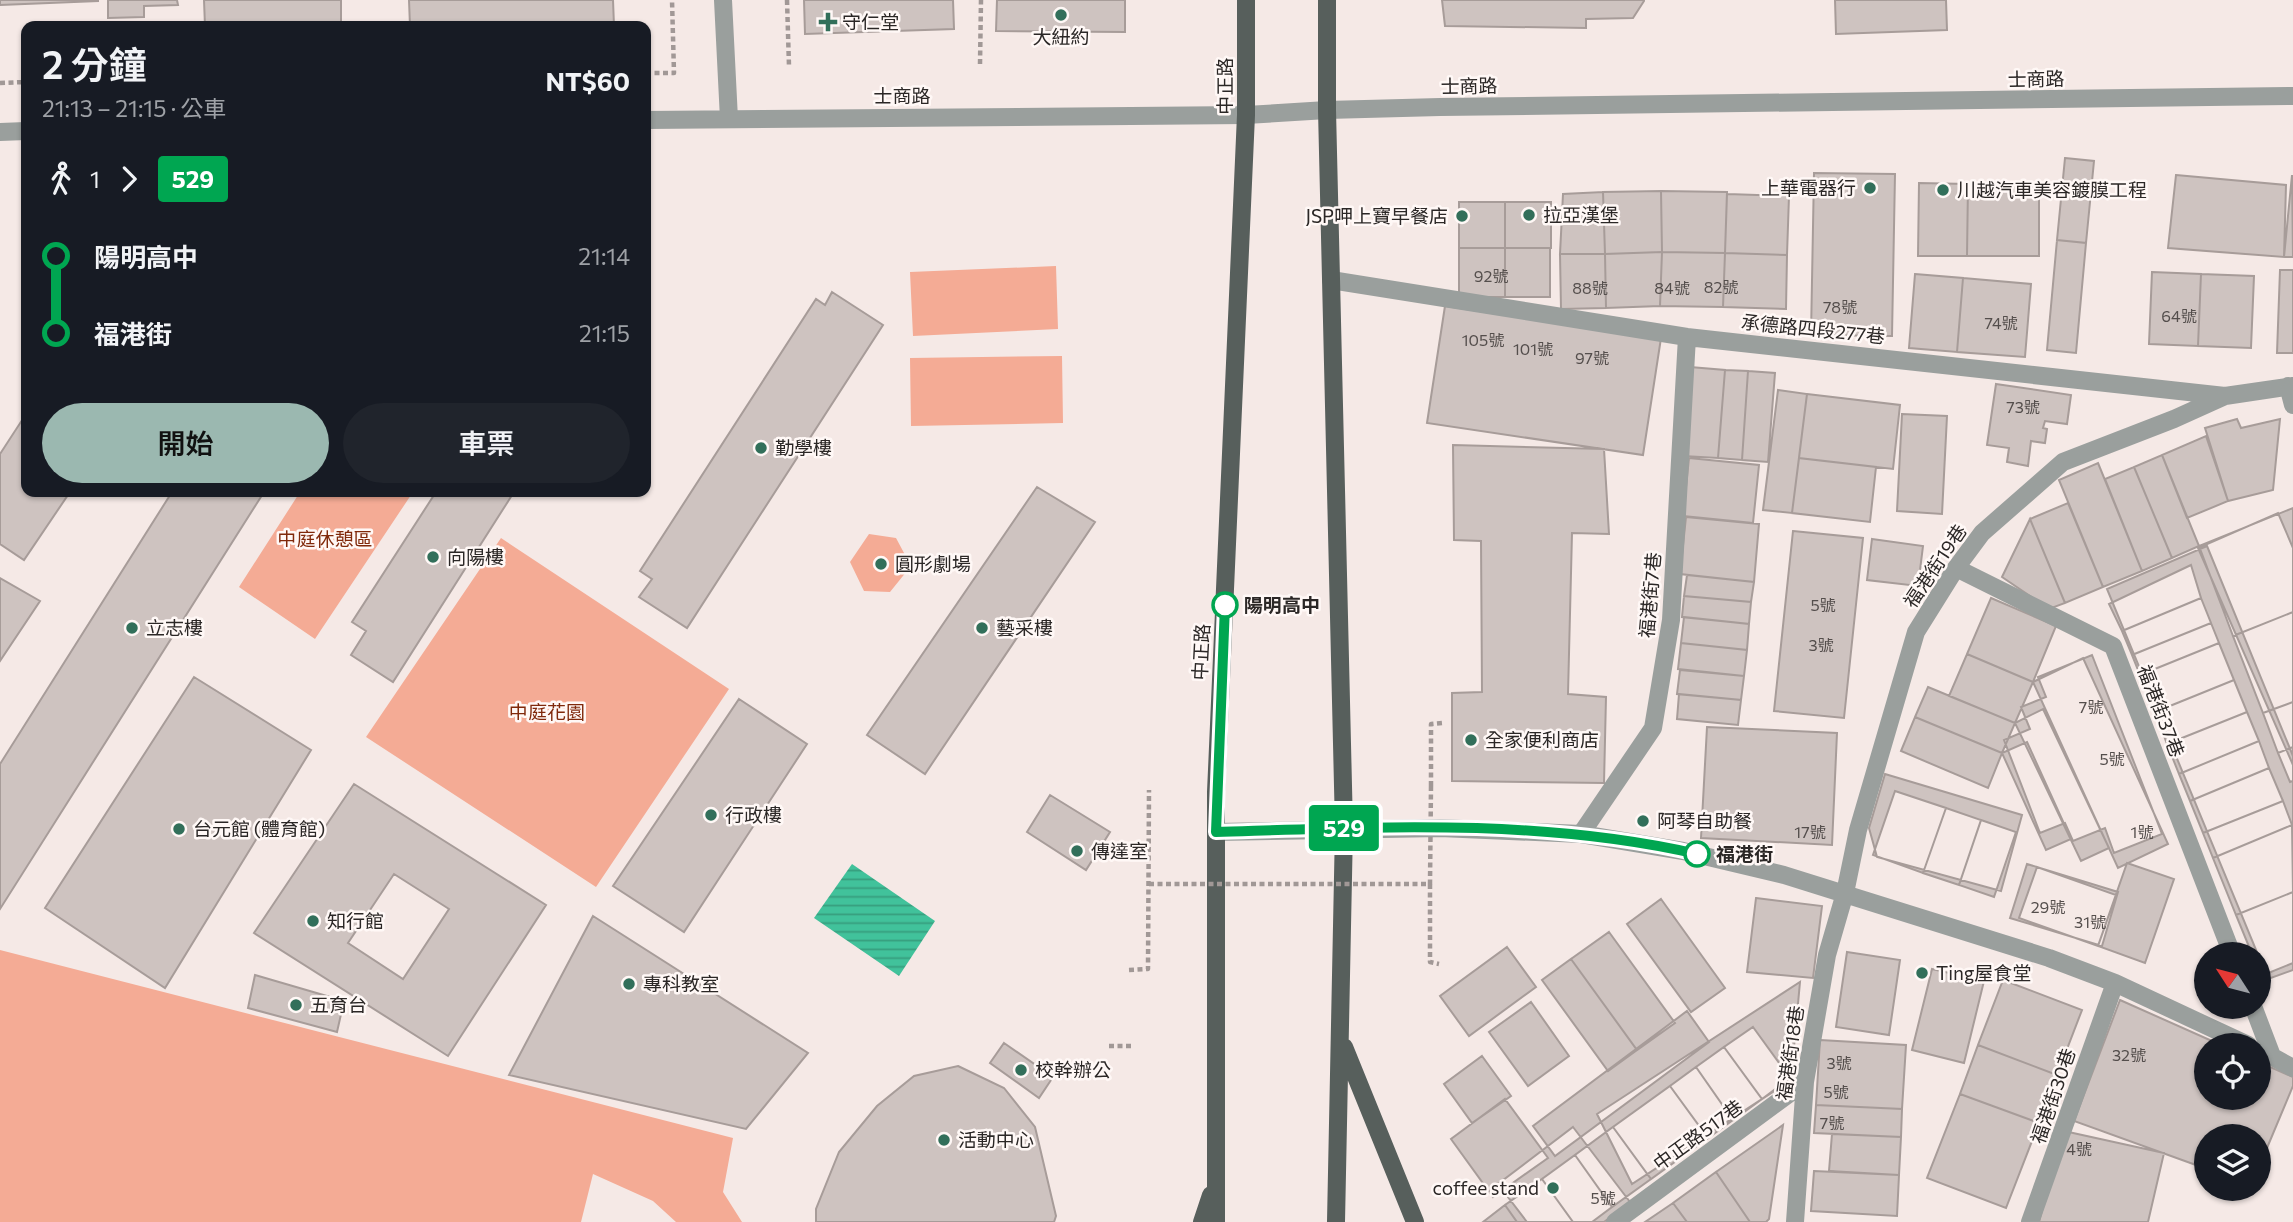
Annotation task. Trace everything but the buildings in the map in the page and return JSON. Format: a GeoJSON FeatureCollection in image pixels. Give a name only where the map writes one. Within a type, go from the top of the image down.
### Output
{"type":"FeatureCollection","features":[{"type":"Feature","properties":{"kind":"main road","name":"中正路"},"geometry":{"type":"LineString","coordinates":[[1216,1222],[1216,832],[1246,115],[1246,0]]}},
{"type":"Feature","properties":{"kind":"main road"},"geometry":{"type":"LineString","coordinates":[[1327,0],[1327,110],[1344,828],[1336,1222]]}},
{"type":"Feature","properties":{"kind":"main road"},"geometry":{"type":"LineString","coordinates":[[1340,1039],[1415,1222]]}},
{"type":"Feature","properties":{"kind":"main road"},"geometry":{"type":"LineString","coordinates":[[1202,1222],[1215,1185]]}},
{"type":"Feature","properties":{"kind":"street"},"geometry":{"type":"LineString","coordinates":[[723,0],[729,119]]}},
{"type":"Feature","properties":{"kind":"street","name":"士商路"},"geometry":{"type":"LineString","coordinates":[[651,120],[1246,115],[1327,110],[2293,96]]}},
{"type":"Feature","properties":{"kind":"street"},"geometry":{"type":"LineString","coordinates":[[0,132],[21,131]]}},
{"type":"Feature","properties":{"kind":"street","name":"承德路四段277巷"},"geometry":{"type":"LineString","coordinates":[[1331,280],[1687,337],[2225,396],[2291,386]]}},
{"type":"Feature","properties":{"kind":"street","name":"福港街7巷"},"geometry":{"type":"LineString","coordinates":[[1581,834],[1653,728],[1671,620],[1687,337]]}},
{"type":"Feature","properties":{"kind":"street"},"geometry":{"type":"LineString","coordinates":[[2291,386],[2293,405]]}},
{"type":"Feature","properties":{"kind":"street","name":"福港街19巷"},"geometry":{"type":"LineString","coordinates":[[1844,893],[1858,830],[1916,632],[1956,568],[1982,533],[2063,462],[2225,396]]}},
{"type":"Feature","properties":{"kind":"street","name":"福港街37巷"},"geometry":{"type":"LineString","coordinates":[[1956,568],[2113,646],[2227,942]]}},
{"type":"Feature","properties":{"kind":"street"},"geometry":{"type":"LineString","coordinates":[[1216,832],[1440,828],[1581,834],[1696,854],[1784,874],[2049,958],[2115,983],[2222,1033]]}},
{"type":"Feature","properties":{"kind":"street","name":"福港街18巷"},"geometry":{"type":"LineString","coordinates":[[1795,1222],[1805,1082],[1827,956],[1844,893]]}},
{"type":"Feature","properties":{"kind":"street","name":"福港街30巷"},"geometry":{"type":"LineString","coordinates":[[2030,1222],[2115,983]]}},
{"type":"Feature","properties":{"kind":"street"},"geometry":{"type":"LineString","coordinates":[[2271,1056],[2293,1068]]}},
{"type":"Feature","properties":{"kind":"street","name":"中正路517巷"},"geometry":{"type":"LineString","coordinates":[[1615,1222],[1805,1082]]}},
{"type":"Feature","properties":{"kind":"path"},"geometry":{"type":"LineString","coordinates":[[651,73],[674,73],[672,0]]}},
{"type":"Feature","properties":{"kind":"path"},"geometry":{"type":"LineString","coordinates":[[787,0],[789,66]]}},
{"type":"Feature","properties":{"kind":"path"},"geometry":{"type":"LineString","coordinates":[[980,64],[981,0]]}},
{"type":"Feature","properties":{"kind":"path"},"geometry":{"type":"LineString","coordinates":[[0,83],[21,82]]}},
{"type":"Feature","properties":{"kind":"path"},"geometry":{"type":"LineString","coordinates":[[1439,964],[1430,962],[1431,724],[1442,723]]}},
{"type":"Feature","properties":{"kind":"path"},"geometry":{"type":"LineString","coordinates":[[1129,970],[1148,969],[1149,790]]}},
{"type":"Feature","properties":{"kind":"path"},"geometry":{"type":"LineString","coordinates":[[1149,884],[1430,884]]}},
{"type":"Feature","properties":{"kind":"path"},"geometry":{"type":"LineString","coordinates":[[1109,1046],[1133,1046]]}},
{"type":"Feature","properties":{"kind":"green space"},"geometry":{"type":"Polygon","coordinates":[[[1056,266],[1058,329],[913,336],[910,272],[1056,266]]]}},
{"type":"Feature","properties":{"kind":"green space"},"geometry":{"type":"Polygon","coordinates":[[[1062,356],[1063,423],[911,426],[910,358],[1062,356]]]}},
{"type":"Feature","properties":{"kind":"green space","name":"中庭休憩區"},"geometry":{"type":"Polygon","coordinates":[[[297,497],[410,497],[315,639],[239,587],[297,497]]]}},
{"type":"Feature","properties":{"kind":"green space","name":"圓形劇場"},"geometry":{"type":"Polygon","coordinates":[[[869,534],[896,538],[911,566],[890,592],[864,591],[850,562],[869,534]]]}},
{"type":"Feature","properties":{"kind":"green space","name":"中庭花園"},"geometry":{"type":"Polygon","coordinates":[[[501,538],[729,689],[596,887],[366,737],[501,538]]]}},
{"type":"Feature","properties":{"kind":"green space"},"geometry":{"type":"Polygon","coordinates":[[[0,950],[733,1138],[723,1192],[742,1222],[676,1222],[653,1201],[593,1174],[581,1222],[0,1222],[0,950]]]}},
{"type":"Feature","properties":{"kind":"shaded area"},"geometry":{"type":"Polygon","coordinates":[[[852,864],[935,921],[899,976],[814,918],[852,864]]]}},
{"type":"Feature","properties":{"kind":"bus line","name":"529"},"geometry":{"type":"LineString","coordinates":[[1225,605],[1216,832],[1440,828],[1581,834],[1697,854]]}},
{"type":"Feature","properties":{"kind":"place","name":"大紐約"},"geometry":{"type":"Point","coordinates":[1061,15]}},
{"type":"Feature","properties":{"kind":"place","name":"守仁堂"},"geometry":{"type":"Point","coordinates":[828,22]}},
{"type":"Feature","properties":{"kind":"place","name":"上華電器行"},"geometry":{"type":"Point","coordinates":[1870,188]}},
{"type":"Feature","properties":{"kind":"place","name":"川越汽車美容鍍膜工程"},"geometry":{"type":"Point","coordinates":[1943,190]}},
{"type":"Feature","properties":{"kind":"place","name":"拉亞漢堡"},"geometry":{"type":"Point","coordinates":[1529,215]}},
{"type":"Feature","properties":{"kind":"place","name":"JSP呷上寶早餐店"},"geometry":{"type":"Point","coordinates":[1462,216]}},
{"type":"Feature","properties":{"kind":"place","name":"勤學樓"},"geometry":{"type":"Point","coordinates":[761,448]}},
{"type":"Feature","properties":{"kind":"place","name":"向陽樓"},"geometry":{"type":"Point","coordinates":[433,557]}},
{"type":"Feature","properties":{"kind":"place","name":"圓形劇場"},"geometry":{"type":"Point","coordinates":[881,564]}},
{"type":"Feature","properties":{"kind":"place","name":"陽明高中"},"geometry":{"type":"Point","coordinates":[1225,605]}},
{"type":"Feature","properties":{"kind":"place","name":"立志樓"},"geometry":{"type":"Point","coordinates":[132,628]}},
{"type":"Feature","properties":{"kind":"place","name":"藝采樓"},"geometry":{"type":"Point","coordinates":[982,628]}},
{"type":"Feature","properties":{"kind":"place","name":"全家便利商店"},"geometry":{"type":"Point","coordinates":[1471,740]}},
{"type":"Feature","properties":{"kind":"place","name":"行政樓"},"geometry":{"type":"Point","coordinates":[711,815]}},
{"type":"Feature","properties":{"kind":"place","name":"阿琴自助餐"},"geometry":{"type":"Point","coordinates":[1643,821]}},
{"type":"Feature","properties":{"kind":"place","name":"台元館 (體育館)"},"geometry":{"type":"Point","coordinates":[179,829]}},
{"type":"Feature","properties":{"kind":"place","name":"傳達室"},"geometry":{"type":"Point","coordinates":[1077,851]}},
{"type":"Feature","properties":{"kind":"place","name":"福港街"},"geometry":{"type":"Point","coordinates":[1697,854]}},
{"type":"Feature","properties":{"kind":"place","name":"知行館"},"geometry":{"type":"Point","coordinates":[313,921]}},
{"type":"Feature","properties":{"kind":"place","name":"Ting屋食堂"},"geometry":{"type":"Point","coordinates":[1922,973]}},
{"type":"Feature","properties":{"kind":"place","name":"專科教室"},"geometry":{"type":"Point","coordinates":[629,984]}},
{"type":"Feature","properties":{"kind":"place","name":"五育台"},"geometry":{"type":"Point","coordinates":[296,1005]}},
{"type":"Feature","properties":{"kind":"place","name":"校幹辦公"},"geometry":{"type":"Point","coordinates":[1021,1070]}},
{"type":"Feature","properties":{"kind":"place","name":"活動中心"},"geometry":{"type":"Point","coordinates":[944,1140]}},
{"type":"Feature","properties":{"kind":"place","name":"coffee stand"},"geometry":{"type":"Point","coordinates":[1553,1188]}}]}
